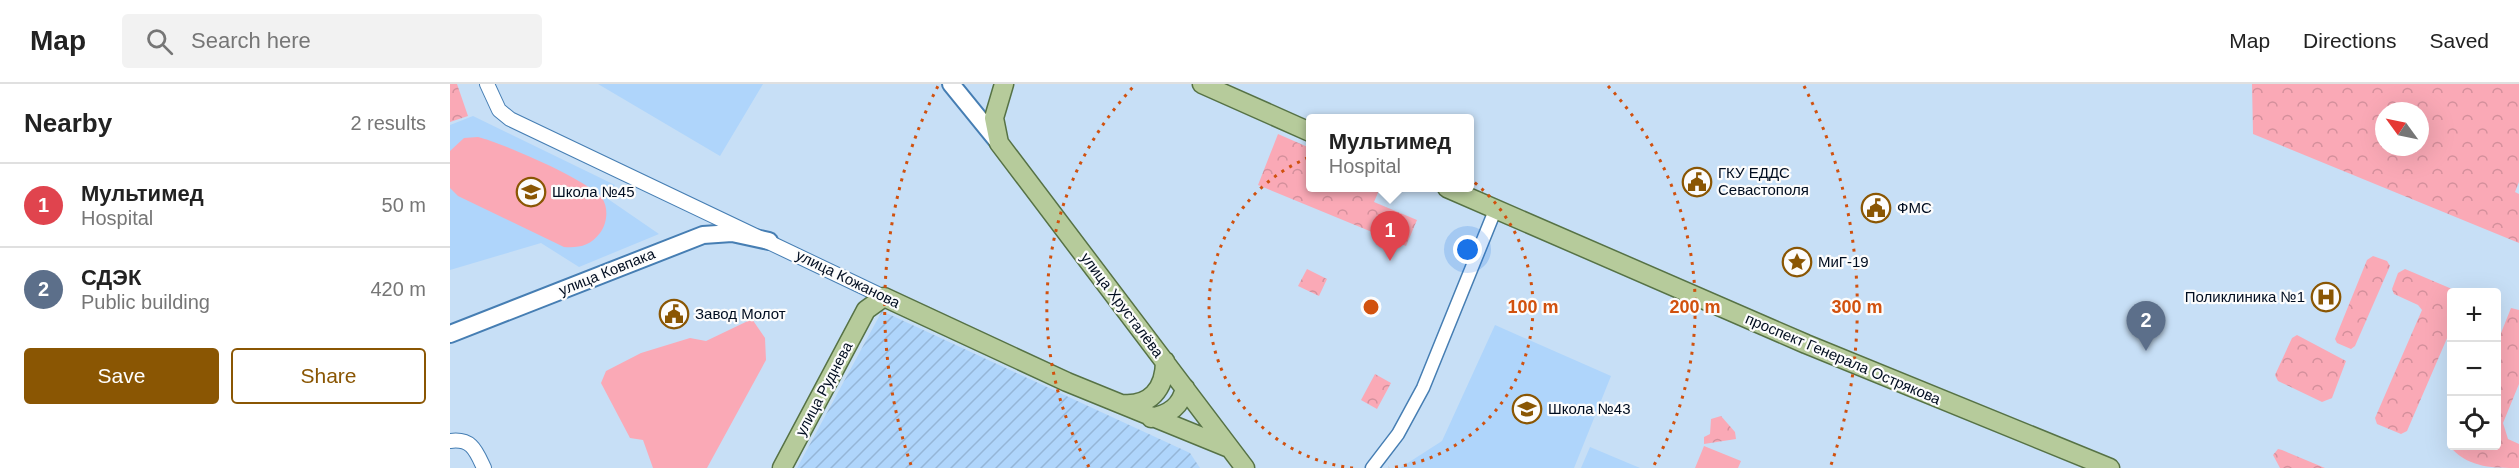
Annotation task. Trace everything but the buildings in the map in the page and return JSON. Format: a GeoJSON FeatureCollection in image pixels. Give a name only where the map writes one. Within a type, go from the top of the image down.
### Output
{"type":"FeatureCollection","features":[{"type":"Feature","properties":{"kind":"main road","name":"улица Хрусталёва"},"geometry":{"type":"LineString","coordinates":[[951,84],[999,143],[1245,468]]}},
{"type":"Feature","properties":{"kind":"main road"},"geometry":{"type":"LineString","coordinates":[[999,143],[994,118],[1004,84]]}},
{"type":"Feature","properties":{"kind":"main road"},"geometry":{"type":"LineString","coordinates":[[1202,84],[1306,130]]}},
{"type":"Feature","properties":{"kind":"main road","name":"проспект Генерала Острякова"},"geometry":{"type":"LineString","coordinates":[[1457,192],[1806,344],[2110,468]]}},
{"type":"Feature","properties":{"kind":"main road","name":"улица Ковпака"},"geometry":{"type":"LineString","coordinates":[[450,334],[703,235],[732,234],[769,241]]}},
{"type":"Feature","properties":{"kind":"main road","name":"улица Руднева"},"geometry":{"type":"LineString","coordinates":[[782,468],[866,310],[884,297]]}},
{"type":"Feature","properties":{"kind":"main road","name":"улица Кожанова"},"geometry":{"type":"LineString","coordinates":[[884,297],[1152,418],[1229,448]]}},
{"type":"Feature","properties":{"kind":"main road"},"geometry":{"type":"LineString","coordinates":[[1119,403],[1134,405],[1154,396],[1165,376],[1165,361]]}},
{"type":"Feature","properties":{"kind":"main road"},"geometry":{"type":"LineString","coordinates":[[1152,418],[1164,415],[1175,408],[1183,398],[1185,388]]}},
{"type":"Feature","properties":{"kind":"street","name":"улица Кожанова"},"geometry":{"type":"LineString","coordinates":[[487,84],[493,101],[510,119],[884,297]]}},
{"type":"Feature","properties":{"kind":"street"},"geometry":{"type":"LineString","coordinates":[[1372,468],[1393,441],[1419,396],[1496,208]]}},
{"type":"Feature","properties":{"kind":"street","name":"улица Руднева"},"geometry":{"type":"LineString","coordinates":[[866,310],[867,289]]}},
{"type":"Feature","properties":{"kind":"street"},"geometry":{"type":"LineString","coordinates":[[450,441],[468,442],[475,448],[484,468]]}},
{"type":"Feature","properties":{"kind":"shaded area"},"geometry":{"type":"Polygon","coordinates":[[[598,84],[763,84],[720,156],[598,84]]]}},
{"type":"Feature","properties":{"kind":"shaded area","name":"Школа №45"},"geometry":{"type":"Polygon","coordinates":[[[473,116],[615,185],[608,199],[659,234],[579,267],[541,243],[450,270],[450,125],[473,116]]]}},
{"type":"Feature","properties":{"kind":"shaded area"},"geometry":{"type":"Polygon","coordinates":[[[882,311],[1190,453],[1200,468],[797,468],[882,311]]]}},
{"type":"Feature","properties":{"kind":"shaded area","name":"Школа №43"},"geometry":{"type":"Polygon","coordinates":[[[1495,325],[1611,376],[1574,468],[1400,468],[1442,441],[1495,325]]]}},
{"type":"Feature","properties":{"kind":"shaded area"},"geometry":{"type":"Polygon","coordinates":[[[1590,447],[1640,468],[1581,468],[1590,447]]]}},
{"type":"Feature","properties":{"kind":"green space"},"geometry":{"type":"Polygon","coordinates":[[[450,84],[457,84],[468,116],[450,122],[450,84]]]}},
{"type":"Feature","properties":{"kind":"green space"},"geometry":{"type":"Polygon","coordinates":[[[2252,84],[2519,84],[2519,182],[2515,192],[2519,194],[2519,243],[2253,134],[2252,84]]]}},
{"type":"Feature","properties":{"kind":"green space"},"geometry":{"type":"Polygon","coordinates":[[[1278,134],[1306,146],[1306,192],[1378,192],[1374,202],[1417,220],[1406,246],[1258,185],[1278,134]]]}},
{"type":"Feature","properties":{"kind":"green space"},"geometry":{"type":"Polygon","coordinates":[[[478,137],[544,163],[594,190],[606,206],[606,221],[600,233],[584,245],[564,247],[458,196],[450,188],[450,151],[464,138],[478,137]]]}},
{"type":"Feature","properties":{"kind":"green space"},"geometry":{"type":"Polygon","coordinates":[[[2373,256],[2387,261],[2390,266],[2355,346],[2351,349],[2337,343],[2335,339],[2367,260],[2373,256]]]}},
{"type":"Feature","properties":{"kind":"green space"},"geometry":{"type":"Polygon","coordinates":[[[1307,269],[1327,279],[1319,296],[1298,286],[1307,269]]]}},
{"type":"Feature","properties":{"kind":"green space"},"geometry":{"type":"Polygon","coordinates":[[[2405,269],[2450,288],[2447,288],[2447,338],[2407,431],[2401,434],[2377,424],[2375,418],[2422,310],[2418,305],[2394,294],[2392,289],[2398,273],[2405,269]]]}},
{"type":"Feature","properties":{"kind":"green space"},"geometry":{"type":"Polygon","coordinates":[[[2511,308],[2519,310],[2519,384],[2503,423],[2508,439],[2519,444],[2519,468],[2483,466],[2467,460],[2453,450],[2501,450],[2501,333],[2511,308]]]}},
{"type":"Feature","properties":{"kind":"green space"},"geometry":{"type":"Polygon","coordinates":[[[752,319],[765,338],[766,360],[707,468],[653,468],[643,440],[630,438],[601,383],[606,371],[641,353],[690,338],[706,341],[752,319]]]}},
{"type":"Feature","properties":{"kind":"green space"},"geometry":{"type":"Polygon","coordinates":[[[2297,335],[2346,361],[2332,398],[2322,402],[2278,381],[2275,375],[2292,338],[2297,335]]]}},
{"type":"Feature","properties":{"kind":"green space"},"geometry":{"type":"Polygon","coordinates":[[[1375,374],[1391,383],[1377,409],[1361,400],[1375,374]]]}},
{"type":"Feature","properties":{"kind":"green space"},"geometry":{"type":"Polygon","coordinates":[[[1721,416],[1735,432],[1736,439],[1704,444],[1704,437],[1710,434],[1711,419],[1721,416]]]}},
{"type":"Feature","properties":{"kind":"green space"},"geometry":{"type":"Polygon","coordinates":[[[1704,446],[1741,461],[1738,468],[1695,468],[1704,446]]]}},
{"type":"Feature","properties":{"kind":"green space"},"geometry":{"type":"Polygon","coordinates":[[[2278,449],[2325,468],[2280,468],[2273,455],[2278,449]]]}},
{"type":"Feature","properties":{"kind":"place","name":"ГКУ ЕДДС Севастополя"},"geometry":{"type":"Point","coordinates":[1697,182]}},
{"type":"Feature","properties":{"kind":"place","name":"Школа №45"},"geometry":{"type":"Point","coordinates":[531,192]}},
{"type":"Feature","properties":{"kind":"place","name":"ФМС"},"geometry":{"type":"Point","coordinates":[1876,208]}},
{"type":"Feature","properties":{"kind":"place","name":"Мультимед"},"geometry":{"type":"Point","coordinates":[1390,261]}},
{"type":"Feature","properties":{"kind":"place","name":"МиГ-19"},"geometry":{"type":"Point","coordinates":[1797,262]}},
{"type":"Feature","properties":{"kind":"place","name":"Поликлиника №1"},"geometry":{"type":"Point","coordinates":[2326,297]}},
{"type":"Feature","properties":{"kind":"place","name":"Завод Молот"},"geometry":{"type":"Point","coordinates":[674,314]}},
{"type":"Feature","properties":{"kind":"place","name":"СДЭК"},"geometry":{"type":"Point","coordinates":[2146,351]}},
{"type":"Feature","properties":{"kind":"place","name":"Школа №43"},"geometry":{"type":"Point","coordinates":[1527,409]}}]}
